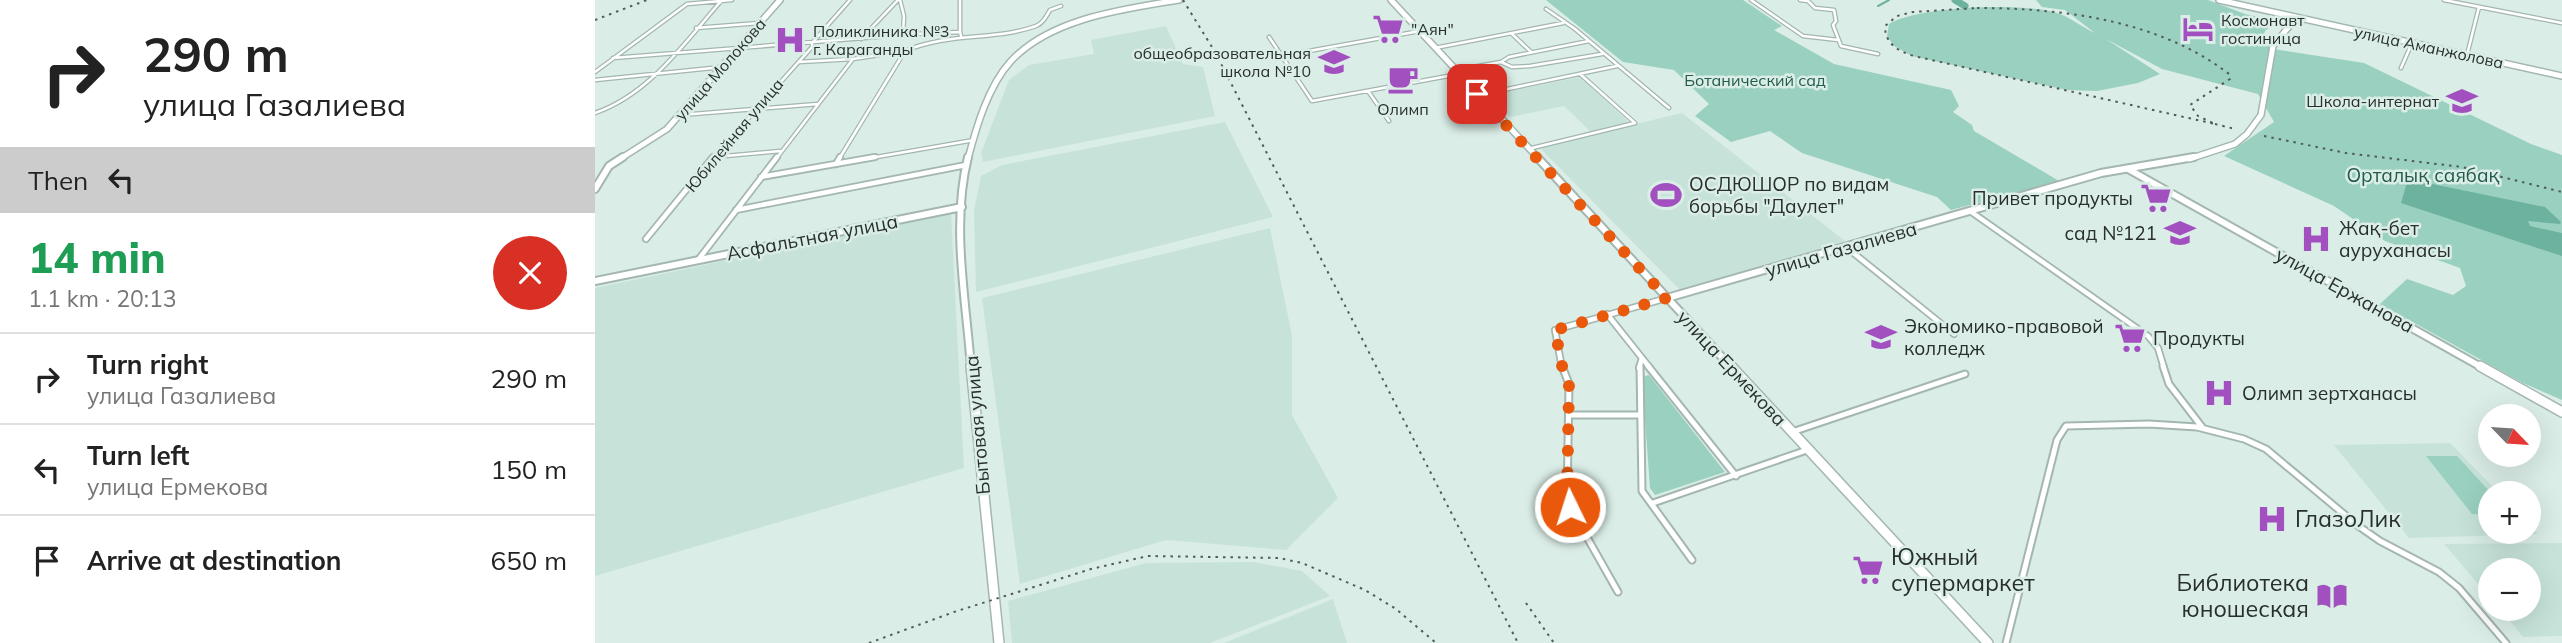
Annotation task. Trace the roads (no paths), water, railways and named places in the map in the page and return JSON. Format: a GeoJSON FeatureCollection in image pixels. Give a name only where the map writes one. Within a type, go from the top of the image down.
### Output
{"type":"FeatureCollection","features":[{"type":"Feature","properties":{"kind":"main road","name":"улица Молокова"},"geometry":{"type":"LineString","coordinates":[[595,189],[609,166],[655,138],[681,115],[780,0]]}},
{"type":"Feature","properties":{"kind":"main road"},"geometry":{"type":"LineString","coordinates":[[962,206],[966,165],[974,140],[1009,62],[1026,48],[1093,18],[1179,0]]}},
{"type":"Feature","properties":{"kind":"main road","name":"улица Ермекова"},"geometry":{"type":"LineString","coordinates":[[1391,0],[1988,643]]}},
{"type":"Feature","properties":{"kind":"main road"},"geometry":{"type":"LineString","coordinates":[[2219,0],[2276,13],[2293,20]]}},
{"type":"Feature","properties":{"kind":"main road","name":"улица Аманжолова"},"geometry":{"type":"LineString","coordinates":[[2276,13],[2293,20],[2310,21],[2562,76]]}},
{"type":"Feature","properties":{"kind":"main road","name":"улица Газалиева"},"geometry":{"type":"LineString","coordinates":[[1667,298],[2101,173],[2147,167],[2218,151],[2247,134],[2261,115],[2274,42],[2293,20]]}},
{"type":"Feature","properties":{"kind":"main road"},"geometry":{"type":"LineString","coordinates":[[2142,177],[2147,167]]}},
{"type":"Feature","properties":{"kind":"main road","name":"улица Ержанова"},"geometry":{"type":"LineString","coordinates":[[2127,169],[2562,412]]}},
{"type":"Feature","properties":{"kind":"main road","name":"Асфальтная улица"},"geometry":{"type":"LineString","coordinates":[[595,281],[962,206]]}},
{"type":"Feature","properties":{"kind":"main road","name":"Бытовая улица"},"geometry":{"type":"LineString","coordinates":[[962,206],[972,374],[999,643]]}},
{"type":"Feature","properties":{"kind":"street"},"geometry":{"type":"LineString","coordinates":[[595,113],[619,105],[654,76],[722,0]]}},
{"type":"Feature","properties":{"kind":"street"},"geometry":{"type":"LineString","coordinates":[[595,72],[687,4],[733,0]]}},
{"type":"Feature","properties":{"kind":"street","name":"Юбилейная улица"},"geometry":{"type":"LineString","coordinates":[[646,239],[850,0]]}},
{"type":"Feature","properties":{"kind":"street"},"geometry":{"type":"LineString","coordinates":[[861,39],[899,0],[904,16],[903,35]]}},
{"type":"Feature","properties":{"kind":"street"},"geometry":{"type":"LineString","coordinates":[[960,0],[961,34]]}},
{"type":"Feature","properties":{"kind":"street"},"geometry":{"type":"LineString","coordinates":[[1751,0],[1803,36],[1838,40]]}},
{"type":"Feature","properties":{"kind":"street"},"geometry":{"type":"LineString","coordinates":[[1800,0],[1807,1],[1815,8],[1834,10],[1836,21],[1833,25],[1843,47],[1878,54]]}},
{"type":"Feature","properties":{"kind":"street"},"geometry":{"type":"LineString","coordinates":[[2444,0],[2562,23]]}},
{"type":"Feature","properties":{"kind":"street"},"geometry":{"type":"LineString","coordinates":[[613,58],[903,35],[988,34],[1037,26],[1044,22],[1050,10],[1061,6]]}},
{"type":"Feature","properties":{"kind":"street"},"geometry":{"type":"LineString","coordinates":[[2467,55],[2479,7]]}},
{"type":"Feature","properties":{"kind":"street"},"geometry":{"type":"LineString","coordinates":[[1546,9],[1669,108]]}},
{"type":"Feature","properties":{"kind":"street"},"geometry":{"type":"LineString","coordinates":[[696,29],[760,23]]}},
{"type":"Feature","properties":{"kind":"street"},"geometry":{"type":"LineString","coordinates":[[1435,48],[1563,23]]}},
{"type":"Feature","properties":{"kind":"street"},"geometry":{"type":"LineString","coordinates":[[1281,55],[1420,31]]}},
{"type":"Feature","properties":{"kind":"street"},"geometry":{"type":"LineString","coordinates":[[1512,33],[1532,52]]}},
{"type":"Feature","properties":{"kind":"street"},"geometry":{"type":"LineString","coordinates":[[796,62],[853,59],[905,51],[961,34]]}},
{"type":"Feature","properties":{"kind":"street"},"geometry":{"type":"LineString","coordinates":[[1269,37],[1311,100],[1369,91],[1501,62],[1509,57],[1589,41]]}},
{"type":"Feature","properties":{"kind":"street"},"geometry":{"type":"LineString","coordinates":[[2401,68],[2412,43]]}},
{"type":"Feature","properties":{"kind":"street"},"geometry":{"type":"LineString","coordinates":[[837,164],[847,143],[878,98],[905,51]]}},
{"type":"Feature","properties":{"kind":"street"},"geometry":{"type":"LineString","coordinates":[[1501,62],[1512,67],[1530,66],[1603,54]]}},
{"type":"Feature","properties":{"kind":"street"},"geometry":{"type":"LineString","coordinates":[[698,260],[853,59]]}},
{"type":"Feature","properties":{"kind":"street"},"geometry":{"type":"LineString","coordinates":[[1478,95],[1617,66]]}},
{"type":"Feature","properties":{"kind":"street"},"geometry":{"type":"LineString","coordinates":[[595,80],[723,67]]}},
{"type":"Feature","properties":{"kind":"street"},"geometry":{"type":"LineString","coordinates":[[1528,149],[1635,123],[1580,74]]}},
{"type":"Feature","properties":{"kind":"street"},"geometry":{"type":"LineString","coordinates":[[1369,91],[1389,121]]}},
{"type":"Feature","properties":{"kind":"street"},"geometry":{"type":"LineString","coordinates":[[681,115],[818,104]]}},
{"type":"Feature","properties":{"kind":"street"},"geometry":{"type":"LineString","coordinates":[[761,177],[974,140]]}},
{"type":"Feature","properties":{"kind":"street"},"geometry":{"type":"LineString","coordinates":[[714,157],[781,151]]}},
{"type":"Feature","properties":{"kind":"street"},"geometry":{"type":"LineString","coordinates":[[736,210],[966,165]]}},
{"type":"Feature","properties":{"kind":"street"},"geometry":{"type":"LineString","coordinates":[[1969,211],[2148,336],[2158,348],[2169,384],[2202,427]]}},
{"type":"Feature","properties":{"kind":"street"},"geometry":{"type":"LineString","coordinates":[[1846,247],[1954,334]]}},
{"type":"Feature","properties":{"kind":"street","name":"улица Газалиева"},"geometry":{"type":"LineString","coordinates":[[1569,415],[1569,384],[1564,376],[1555,330],[1667,298]]}},
{"type":"Feature","properties":{"kind":"street"},"geometry":{"type":"LineString","coordinates":[[1607,314],[1736,476]]}},
{"type":"Feature","properties":{"kind":"street"},"geometry":{"type":"LineString","coordinates":[[1641,358],[1638,373],[1643,491],[1692,560]]}},
{"type":"Feature","properties":{"kind":"street"},"geometry":{"type":"LineString","coordinates":[[1792,432],[1965,374]]}},
{"type":"Feature","properties":{"kind":"street"},"geometry":{"type":"LineString","coordinates":[[1618,592],[1567,502],[1569,415],[1640,415]]}},
{"type":"Feature","properties":{"kind":"street"},"geometry":{"type":"LineString","coordinates":[[2006,643],[2060,431],[2066,426],[2076,424],[2202,427],[2234,434],[2266,449],[2357,525],[2380,541],[2439,572],[2459,589],[2506,643]]}},
{"type":"Feature","properties":{"kind":"street"},"geometry":{"type":"LineString","coordinates":[[1653,503],[1809,450]]}},
{"type":"Feature","properties":{"kind":"waterway"},"geometry":{"type":"LineString","coordinates":[[1878,6],[1889,0]]}},
{"type":"Feature","properties":{"kind":"waterway"},"geometry":{"type":"LineString","coordinates":[[1955,0],[1965,6]]}},
{"type":"Feature","properties":{"kind":"railway"},"geometry":{"type":"LineString","coordinates":[[595,20],[647,0]]}},
{"type":"Feature","properties":{"kind":"railway"},"geometry":{"type":"LineString","coordinates":[[1183,0],[1215,52],[1518,643]]}},
{"type":"Feature","properties":{"kind":"railway"},"geometry":{"type":"LineString","coordinates":[[1977,8],[2076,15],[2141,29],[2202,56],[2229,74],[2230,79],[2190,105],[2198,116],[2215,124],[1914,56],[1893,46],[1887,38],[1885,26],[1897,16],[1913,12],[1977,8]]}},
{"type":"Feature","properties":{"kind":"railway"},"geometry":{"type":"LineString","coordinates":[[2215,124],[2235,129]]}},
{"type":"Feature","properties":{"kind":"railway"},"geometry":{"type":"LineString","coordinates":[[2264,136],[2346,153],[2462,167],[2562,192]]}},
{"type":"Feature","properties":{"kind":"railway"},"geometry":{"type":"LineString","coordinates":[[869,643],[954,612],[1091,569],[1148,556],[1279,558],[1302,563],[1365,590],[1396,609],[1436,643]]}},
{"type":"Feature","properties":{"kind":"railway"},"geometry":{"type":"LineString","coordinates":[[1526,603],[1554,643]]}},
{"type":"Feature","properties":{"kind":"place","name":"\"Аян\""},"geometry":{"type":"Point","coordinates":[1388,29]}},
{"type":"Feature","properties":{"kind":"place","name":"Космонавт гостиница"},"geometry":{"type":"Point","coordinates":[2198,29]}},
{"type":"Feature","properties":{"kind":"place","name":"Поликлиника №3 г. Караганды"},"geometry":{"type":"Point","coordinates":[790,40]}},
{"type":"Feature","properties":{"kind":"place","name":"общеобразовательная школа №10"},"geometry":{"type":"Point","coordinates":[1334,62]}},
{"type":"Feature","properties":{"kind":"place","name":"Олимп"},"geometry":{"type":"Point","coordinates":[1403,79]}},
{"type":"Feature","properties":{"kind":"place","name":"Школа-интернат"},"geometry":{"type":"Point","coordinates":[2462,101]}},
{"type":"Feature","properties":{"kind":"place","name":"ОСДЮШОР по видам борьбы \"Даулет\""},"geometry":{"type":"Point","coordinates":[1666,195]}},
{"type":"Feature","properties":{"kind":"place","name":"Привет продукты"},"geometry":{"type":"Point","coordinates":[2156,198]}},
{"type":"Feature","properties":{"kind":"place","name":"сад №121"},"geometry":{"type":"Point","coordinates":[2180,233]}},
{"type":"Feature","properties":{"kind":"place","name":"Жақ-бет ауруханасы"},"geometry":{"type":"Point","coordinates":[2316,239]}},
{"type":"Feature","properties":{"kind":"place","name":"Экономико-правовой колледж"},"geometry":{"type":"Point","coordinates":[1881,337]}},
{"type":"Feature","properties":{"kind":"place","name":"Продукты"},"geometry":{"type":"Point","coordinates":[2130,338]}},
{"type":"Feature","properties":{"kind":"place","name":"Олимп зертханасы"},"geometry":{"type":"Point","coordinates":[2219,393]}},
{"type":"Feature","properties":{"kind":"place","name":"ГлазоЛик"},"geometry":{"type":"Point","coordinates":[2272,519]}},
{"type":"Feature","properties":{"kind":"place","name":"Южный супермаркет"},"geometry":{"type":"Point","coordinates":[1868,570]}},
{"type":"Feature","properties":{"kind":"place","name":"Библиотека юношеская"},"geometry":{"type":"Point","coordinates":[2332,596]}},
{"type":"Feature","properties":{"kind":"park label","name":"Ботанический сад"},"geometry":{"type":"Point","coordinates":[1755,80]}},
{"type":"Feature","properties":{"kind":"park label","name":"Орталық саябақ"},"geometry":{"type":"Point","coordinates":[2423,175]}}]}
